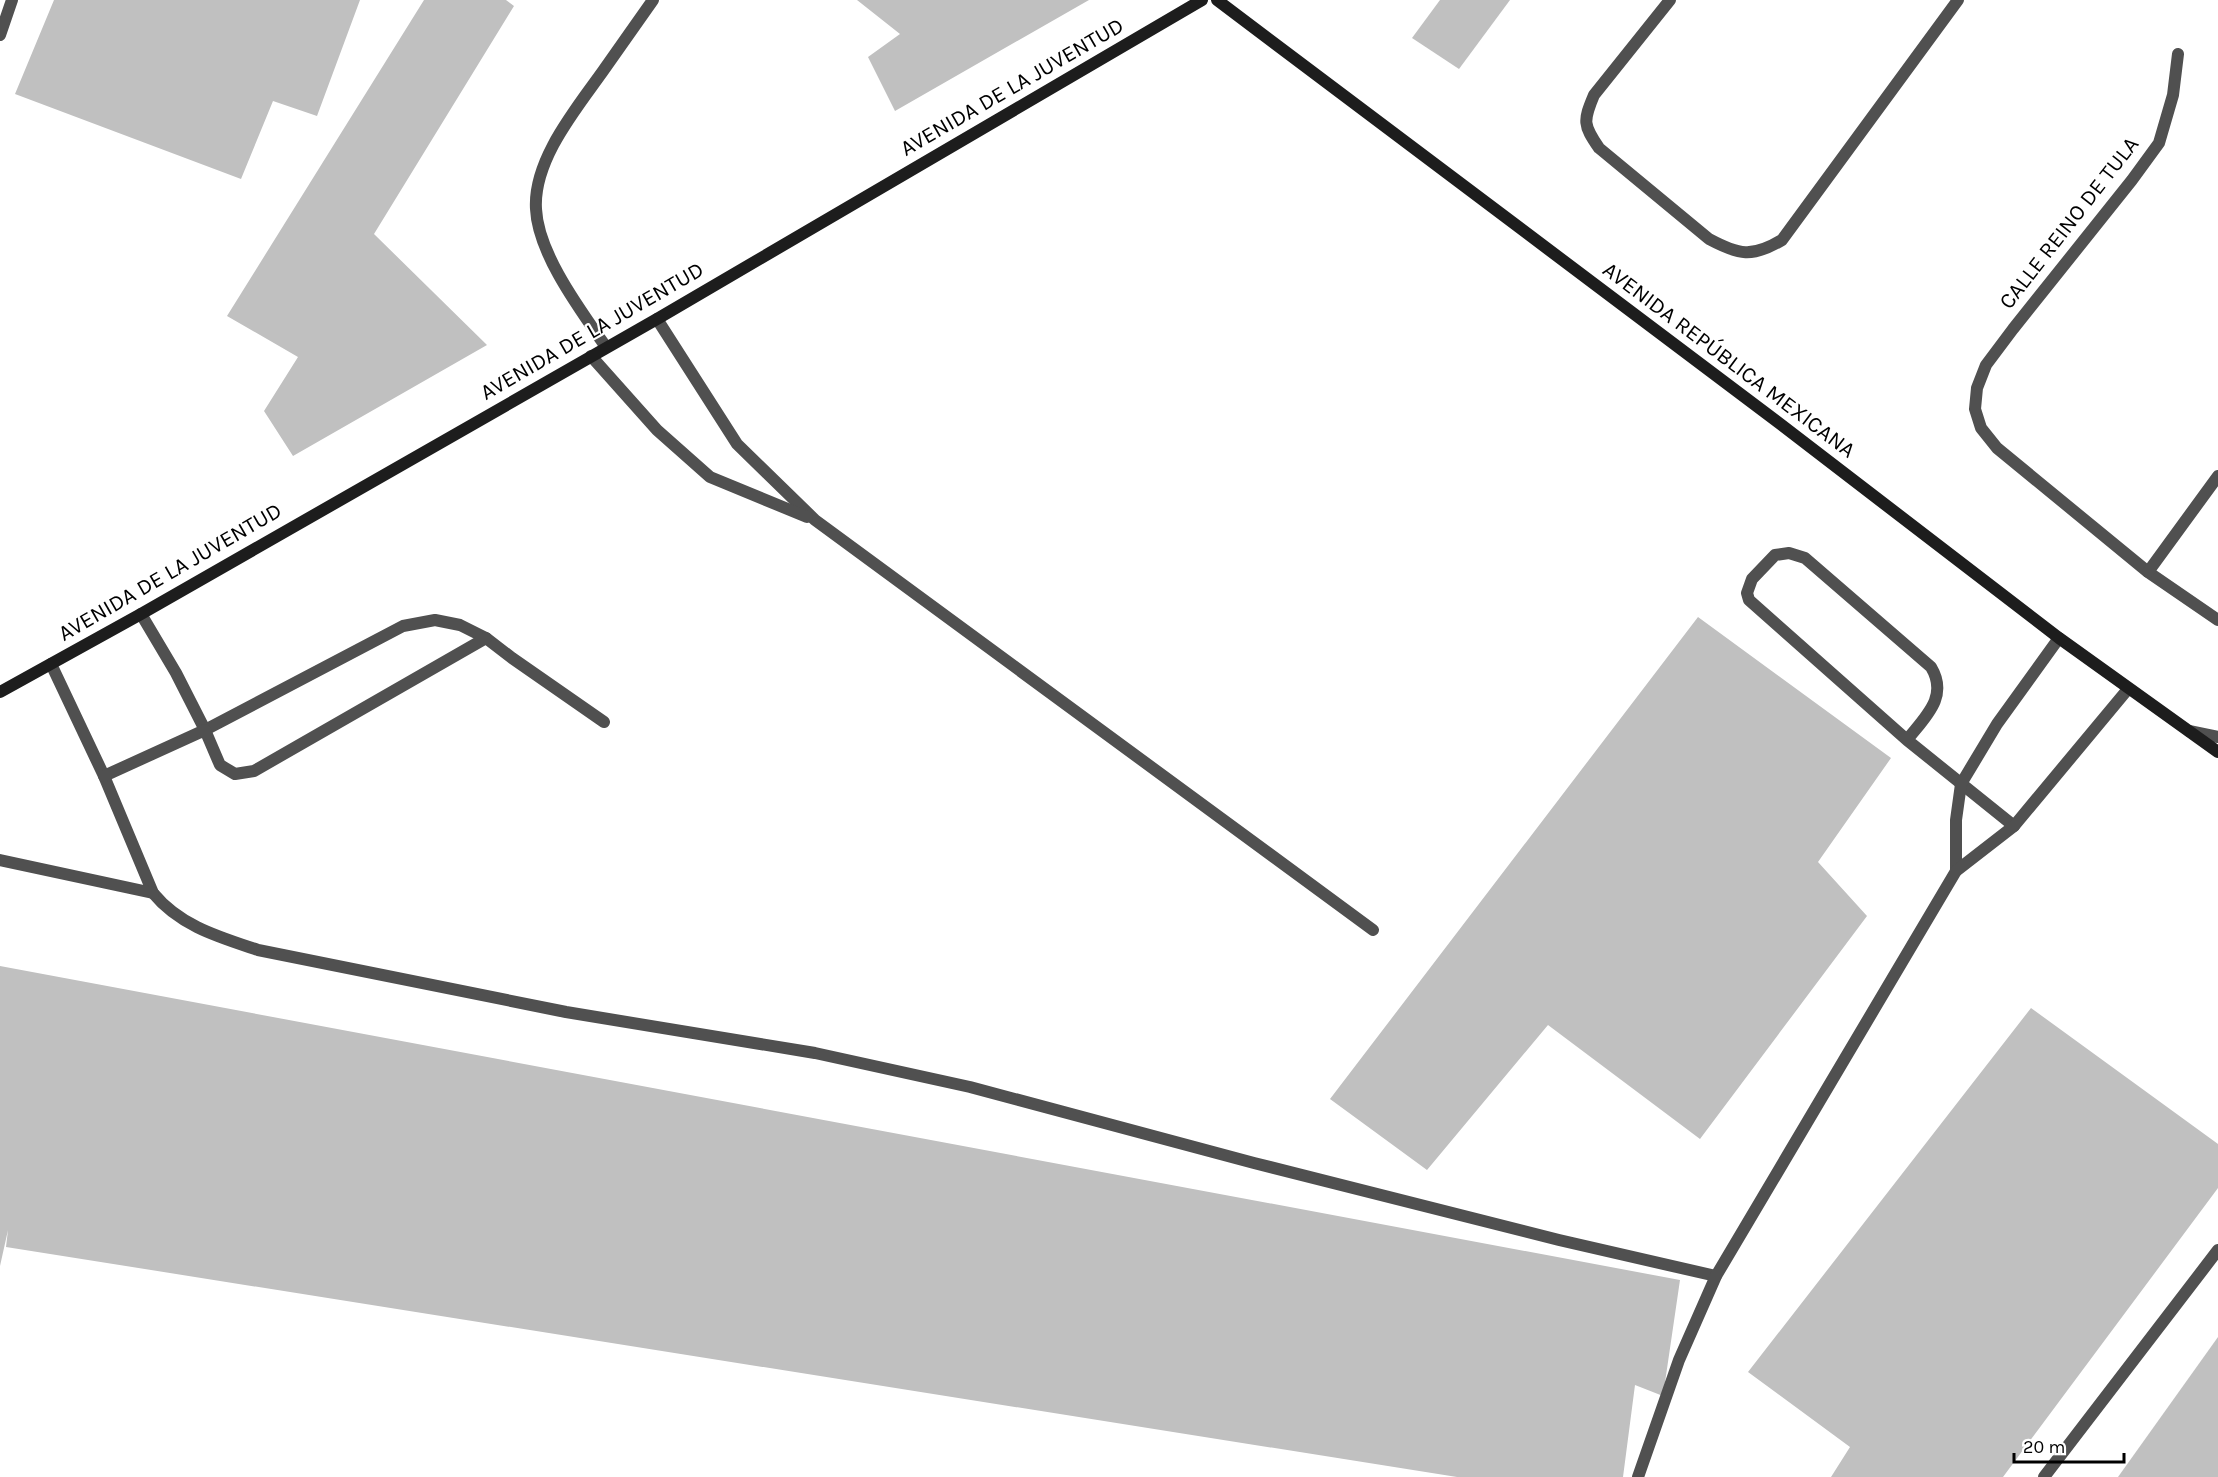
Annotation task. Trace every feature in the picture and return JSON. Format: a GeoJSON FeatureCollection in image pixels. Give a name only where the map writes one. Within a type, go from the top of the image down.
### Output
{"type":"FeatureCollection","features":[{"type":"Feature","properties":{"kind":"street"},"geometry":{"type":"LineString","coordinates":[[0,35],[12,0]]}},
{"type":"Feature","properties":{"kind":"street"},"geometry":{"type":"LineString","coordinates":[[606,347],[567,290],[545,245],[536,209],[539,177],[554,143],[653,0]]}},
{"type":"Feature","properties":{"kind":"street","name":"AVENIDA DE LA JUVENTUD"},"geometry":{"type":"LineString","coordinates":[[0,692],[141,615],[657,319],[1202,0]]}},
{"type":"Feature","properties":{"kind":"street","name":"AVENIDA REPÚBLICA MEXICANA"},"geometry":{"type":"LineString","coordinates":[[1217,0],[1779,423],[2059,638],[2218,752]]}},
{"type":"Feature","properties":{"kind":"street"},"geometry":{"type":"LineString","coordinates":[[1670,0],[1594,95],[1586,113],[1586,130],[1605,154],[1709,239],[1729,249],[1747,252],[1764,250],[1782,240],[1957,0]]}},
{"type":"Feature","properties":{"kind":"street","name":"CALLE REINO DE TULA"},"geometry":{"type":"LineString","coordinates":[[2148,572],[1997,448],[1981,428],[1974,409],[1977,387],[1986,365],[2159,143],[2173,95],[2178,54]]}},
{"type":"Feature","properties":{"kind":"street"},"geometry":{"type":"LineString","coordinates":[[657,319],[737,444],[815,520],[1372,930]]}},
{"type":"Feature","properties":{"kind":"street"},"geometry":{"type":"LineString","coordinates":[[591,356],[657,430],[710,477],[815,520]]}},
{"type":"Feature","properties":{"kind":"street"},"geometry":{"type":"LineString","coordinates":[[2218,476],[2148,572],[2218,620]]}},
{"type":"Feature","properties":{"kind":"street"},"geometry":{"type":"LineString","coordinates":[[1907,740],[1931,710],[1937,696],[1936,677],[1930,667],[1805,558],[1789,553],[1775,555],[1752,579],[1747,593],[1749,600],[1907,740],[2014,826]]}},
{"type":"Feature","properties":{"kind":"street"},"geometry":{"type":"LineString","coordinates":[[141,615],[176,673],[220,765],[235,774],[254,771],[486,638]]}},
{"type":"Feature","properties":{"kind":"street"},"geometry":{"type":"LineString","coordinates":[[104,776],[205,730],[403,626],[435,620],[460,625],[486,638],[604,722]]}},
{"type":"Feature","properties":{"kind":"street"},"geometry":{"type":"LineString","coordinates":[[1956,871],[1956,820],[1961,784],[1997,724],[2059,638]]}},
{"type":"Feature","properties":{"kind":"street"},"geometry":{"type":"LineString","coordinates":[[51,664],[104,776],[153,893],[162,904],[185,922],[258,950],[566,1012],[815,1053],[948,1082],[1559,1240],[1716,1275]]}},
{"type":"Feature","properties":{"kind":"street"},"geometry":{"type":"LineString","coordinates":[[1638,1477],[1679,1360],[1716,1275],[1956,871],[2014,826],[2128,689]]}},
{"type":"Feature","properties":{"kind":"street"},"geometry":{"type":"LineString","coordinates":[[2189,731],[2218,737]]}},
{"type":"Feature","properties":{"kind":"street"},"geometry":{"type":"LineString","coordinates":[[0,860],[153,893]]}},
{"type":"Feature","properties":{"kind":"street"},"geometry":{"type":"LineString","coordinates":[[2044,1477],[2218,1250]]}},
{"type":"Feature","properties":{"kind":"building"},"geometry":{"type":"Polygon","coordinates":[[[54,0],[360,0],[317,116],[273,101],[241,179],[15,94],[54,0]]]}},
{"type":"Feature","properties":{"kind":"building"},"geometry":{"type":"Polygon","coordinates":[[[424,0],[506,0],[514,6],[374,234],[487,345],[293,456],[264,411],[298,357],[227,316],[424,0]]]}},
{"type":"Feature","properties":{"kind":"building"},"geometry":{"type":"Polygon","coordinates":[[[857,0],[1089,0],[895,111],[868,57],[900,34],[857,0]]]}},
{"type":"Feature","properties":{"kind":"building"},"geometry":{"type":"Polygon","coordinates":[[[1440,0],[1510,0],[1459,69],[1412,38],[1440,0]]]}},
{"type":"Feature","properties":{"kind":"building"},"geometry":{"type":"Polygon","coordinates":[[[1698,617],[1891,758],[1818,862],[1867,916],[1700,1139],[1548,1025],[1427,1170],[1330,1099],[1698,617]]]}},
{"type":"Feature","properties":{"kind":"building"},"geometry":{"type":"Polygon","coordinates":[[[0,966],[1680,1280],[1663,1396],[1635,1385],[1623,1477],[1457,1477],[6,1247],[8,1230],[0,1266],[0,966]]]}},
{"type":"Feature","properties":{"kind":"building"},"geometry":{"type":"Polygon","coordinates":[[[2031,1008],[2218,1144],[2218,1188],[2003,1477],[1831,1477],[1850,1447],[1748,1372],[2031,1008]]]}},
{"type":"Feature","properties":{"kind":"building"},"geometry":{"type":"Polygon","coordinates":[[[2218,1337],[2218,1477],[2118,1477],[2218,1337]]]}}]}
